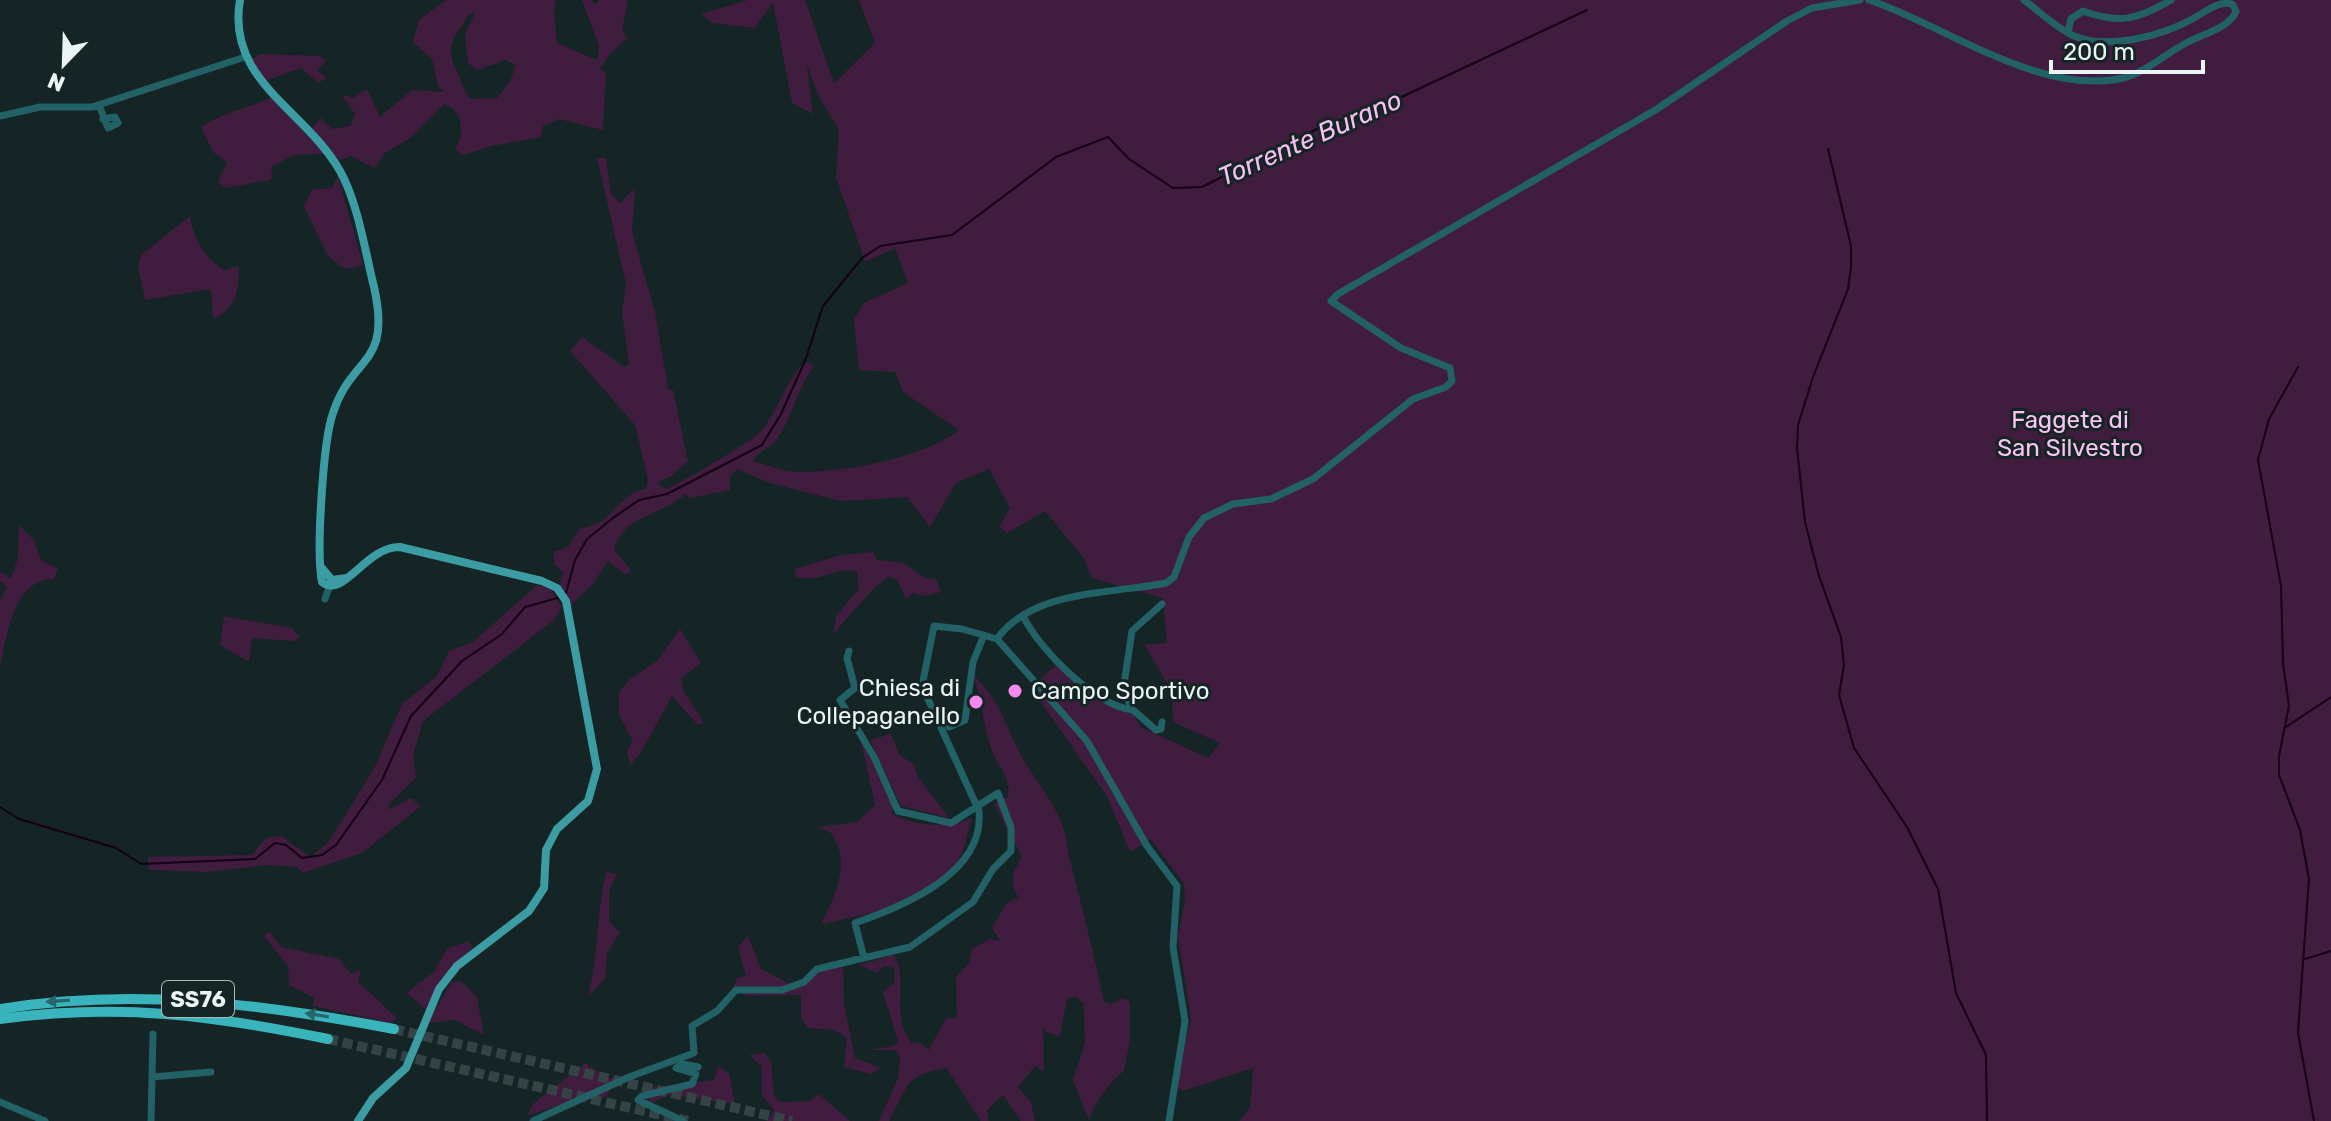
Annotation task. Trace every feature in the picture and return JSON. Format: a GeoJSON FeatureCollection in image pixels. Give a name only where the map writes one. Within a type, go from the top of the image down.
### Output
{"type":"FeatureCollection","features":[{"type":"Feature","properties":{"kind":"highway","name":"SS76"},"geometry":{"type":"LineString","coordinates":[[0,1009],[41,1002],[161,997],[242,1003],[394,1029]]}},
{"type":"Feature","properties":{"kind":"highway","name":"SS76"},"geometry":{"type":"LineString","coordinates":[[0,1019],[58,1012],[133,1010],[218,1017],[328,1039]]}},
{"type":"Feature","properties":{"kind":"main road"},"geometry":{"type":"LineString","coordinates":[[240,0],[238,33],[245,57],[257,76],[341,173],[375,291],[379,336],[376,350],[346,386],[329,427],[322,582],[338,587],[383,548],[400,547],[542,581],[557,588],[566,601],[597,769],[588,801],[557,829],[546,850],[544,888],[529,911],[457,966],[439,989],[406,1068],[373,1098],[358,1121]]}},
{"type":"Feature","properties":{"kind":"street"},"geometry":{"type":"LineString","coordinates":[[997,639],[1023,616],[1063,600],[1166,583],[1179,569],[1189,537],[1204,518],[1233,504],[1271,499],[1313,479],[1413,399],[1446,387],[1452,381],[1450,368],[1401,348],[1331,301],[1338,294],[1657,109],[1787,21],[1812,8],[1860,0]]}},
{"type":"Feature","properties":{"kind":"street"},"geometry":{"type":"LineString","coordinates":[[1869,0],[1959,40],[2074,80],[2123,78],[2144,70],[2178,47],[2225,24],[2236,11],[2232,4],[2222,3],[2170,29],[2134,38],[2084,39],[2068,32],[2024,0]]}},
{"type":"Feature","properties":{"kind":"street"},"geometry":{"type":"LineString","coordinates":[[2068,32],[2071,19],[2083,11],[2104,19],[2129,18],[2171,0]]}},
{"type":"Feature","properties":{"kind":"street"},"geometry":{"type":"LineString","coordinates":[[0,116],[40,107],[99,105],[245,57]]}},
{"type":"Feature","properties":{"kind":"street"},"geometry":{"type":"LineString","coordinates":[[99,105],[103,119]]}},
{"type":"Feature","properties":{"kind":"street"},"geometry":{"type":"LineString","coordinates":[[325,599],[331,583]]}},
{"type":"Feature","properties":{"kind":"street"},"geometry":{"type":"LineString","coordinates":[[1162,604],[1139,622],[1129,641],[1123,691],[1133,710],[1156,730],[1161,729],[1162,722]]}},
{"type":"Feature","properties":{"kind":"street"},"geometry":{"type":"LineString","coordinates":[[1023,616],[1044,648],[1090,690],[1105,702],[1133,710]]}},
{"type":"Feature","properties":{"kind":"street"},"geometry":{"type":"LineString","coordinates":[[864,958],[855,923],[897,907],[964,862],[981,831],[977,808],[922,686],[934,626],[997,639],[1087,741],[1147,846],[1177,886],[1173,947],[1185,1021],[1169,1121]]}},
{"type":"Feature","properties":{"kind":"street"},"geometry":{"type":"LineString","coordinates":[[949,727],[965,720],[973,662],[984,635]]}},
{"type":"Feature","properties":{"kind":"street"},"geometry":{"type":"LineString","coordinates":[[533,1121],[596,1095],[629,1077],[694,1053],[692,1026],[717,1011],[736,990],[782,990],[804,982],[817,969],[910,947],[973,902],[993,869],[1011,851],[1011,827],[998,793],[951,823],[898,811],[874,757],[840,700],[855,688],[847,658],[849,651]]}},
{"type":"Feature","properties":{"kind":"street"},"geometry":{"type":"LineString","coordinates":[[151,1121],[153,1034]]}},
{"type":"Feature","properties":{"kind":"street"},"geometry":{"type":"LineString","coordinates":[[683,1121],[638,1100],[642,1096],[692,1084],[696,1074],[676,1068],[683,1064],[698,1067]]}},
{"type":"Feature","properties":{"kind":"street"},"geometry":{"type":"LineString","coordinates":[[152,1077],[211,1072]]}},
{"type":"Feature","properties":{"kind":"street"},"geometry":{"type":"LineString","coordinates":[[0,1102],[45,1121]]}},
{"type":"Feature","properties":{"kind":"green space"},"geometry":{"type":"Polygon","coordinates":[[[446,0],[556,0],[557,43],[597,60],[599,46],[582,0],[591,0],[596,5],[599,0],[628,0],[622,30],[627,38],[609,55],[600,69],[606,73],[603,130],[559,119],[543,126],[540,137],[463,155],[455,150],[461,130],[459,118],[444,104],[410,138],[385,153],[374,168],[351,156],[339,160],[311,129],[321,118],[332,129],[350,126],[355,114],[343,97],[345,95],[353,98],[367,89],[380,117],[412,90],[444,92],[438,86],[432,59],[413,42],[419,20],[446,0]],[[475,13],[470,14],[459,30],[451,49],[465,91],[471,99],[497,98],[510,81],[516,65],[506,60],[477,70],[468,63],[465,35],[475,13]]]}},
{"type":"Feature","properties":{"kind":"green space","name":"Faggete di San Silvestro"},"geometry":{"type":"Polygon","coordinates":[[[748,0],[805,0],[834,83],[875,43],[859,0],[2331,0],[2331,1121],[1239,1121],[1250,1108],[1253,1068],[1182,1091],[1174,1085],[1191,1020],[1178,936],[1185,900],[1184,884],[1151,839],[1130,852],[1107,796],[1030,687],[1056,665],[1104,703],[1133,714],[1141,727],[1208,758],[1220,743],[1173,722],[1172,692],[1144,644],[1167,643],[1163,598],[1092,578],[1083,557],[1045,511],[1007,533],[999,527],[1010,508],[989,469],[956,483],[930,527],[907,497],[841,501],[770,483],[737,469],[730,476],[730,490],[690,498],[685,494],[626,529],[614,550],[631,570],[626,575],[608,561],[593,584],[570,606],[560,585],[563,572],[554,564],[554,552],[568,547],[580,528],[599,523],[636,491],[646,488],[648,480],[635,425],[570,351],[582,337],[624,367],[629,363],[622,313],[626,284],[597,158],[606,158],[611,194],[620,203],[635,188],[632,232],[655,312],[668,389],[673,390],[688,461],[670,477],[659,481],[660,486],[667,489],[675,485],[757,435],[805,361],[814,366],[787,422],[776,440],[753,461],[796,472],[858,467],[926,449],[959,430],[903,392],[895,372],[859,370],[854,319],[864,303],[908,283],[895,248],[865,262],[836,177],[839,129],[819,97],[807,65],[813,114],[792,103],[773,2],[755,28],[712,23],[701,14],[748,0]]]}},
{"type":"Feature","properties":{"kind":"green space"},"geometry":{"type":"Polygon","coordinates":[[[261,54],[320,56],[326,61],[317,70],[327,78],[318,83],[301,68],[265,81],[251,59],[261,54]]]}},
{"type":"Feature","properties":{"kind":"green space"},"geometry":{"type":"Polygon","coordinates":[[[272,97],[325,154],[294,155],[272,166],[271,180],[225,188],[218,182],[227,162],[213,152],[201,127],[272,97]]]}},
{"type":"Feature","properties":{"kind":"green space"},"geometry":{"type":"Polygon","coordinates":[[[338,176],[363,265],[345,269],[327,255],[304,206],[312,190],[332,188],[338,176]]]}},
{"type":"Feature","properties":{"kind":"green space"},"geometry":{"type":"Polygon","coordinates":[[[190,216],[197,239],[211,260],[224,270],[239,266],[235,298],[227,309],[213,319],[211,289],[145,300],[138,266],[141,255],[190,216]]]}},
{"type":"Feature","properties":{"kind":"green space"},"geometry":{"type":"Polygon","coordinates":[[[19,525],[34,540],[41,560],[58,569],[54,579],[40,582],[20,599],[9,626],[0,667],[0,600],[7,587],[0,581],[0,572],[11,578],[18,558],[19,525]]]}},
{"type":"Feature","properties":{"kind":"green space"},"geometry":{"type":"Polygon","coordinates":[[[873,552],[877,560],[903,563],[925,578],[936,579],[941,592],[925,596],[913,593],[906,599],[898,581],[890,576],[874,588],[833,634],[836,616],[859,589],[857,571],[803,578],[795,576],[795,569],[841,555],[873,552]]]}},
{"type":"Feature","properties":{"kind":"green space"},"geometry":{"type":"Polygon","coordinates":[[[537,585],[550,588],[562,607],[554,620],[423,721],[413,755],[416,777],[388,805],[388,810],[411,798],[421,806],[362,853],[303,873],[297,867],[266,865],[208,872],[149,870],[148,857],[252,855],[266,838],[281,836],[310,857],[328,843],[374,769],[402,704],[437,676],[449,651],[473,642],[537,585]]]}},
{"type":"Feature","properties":{"kind":"green space"},"geometry":{"type":"Polygon","coordinates":[[[224,616],[292,628],[299,637],[295,641],[252,638],[249,662],[220,645],[224,616]]]}},
{"type":"Feature","properties":{"kind":"green space"},"geometry":{"type":"Polygon","coordinates":[[[680,629],[701,663],[681,678],[684,692],[704,723],[698,725],[672,696],[640,754],[630,765],[627,751],[633,741],[619,715],[619,692],[630,679],[657,661],[680,629]]]}},
{"type":"Feature","properties":{"kind":"green space"},"geometry":{"type":"Polygon","coordinates":[[[973,675],[995,701],[1019,752],[1062,824],[1104,1002],[1111,1004],[1123,998],[1130,1002],[1130,1039],[1124,1071],[1103,1094],[1089,1121],[1073,1080],[1085,1043],[1084,1004],[1075,996],[1067,999],[1060,1036],[1048,1033],[1043,1027],[1044,1072],[1035,1066],[1018,1087],[1031,1102],[1035,1121],[1021,1121],[1003,1095],[987,1110],[989,1121],[981,1121],[946,1068],[914,1079],[889,1121],[879,1121],[898,1078],[900,1056],[895,1050],[869,1050],[893,1046],[898,1041],[883,992],[895,982],[894,968],[884,966],[877,973],[859,965],[894,955],[900,976],[900,1010],[905,1033],[912,1043],[919,1042],[929,1050],[946,1018],[957,1018],[956,977],[969,963],[972,949],[990,939],[1000,941],[992,928],[1006,904],[1018,897],[1013,877],[1022,857],[994,803],[1008,797],[1008,783],[989,742],[973,675]]]}},
{"type":"Feature","properties":{"kind":"green space"},"geometry":{"type":"Polygon","coordinates":[[[891,734],[899,754],[915,766],[917,775],[949,818],[901,806],[870,740],[891,734]]]}},
{"type":"Feature","properties":{"kind":"green space"},"geometry":{"type":"Polygon","coordinates":[[[860,737],[893,805],[892,813],[921,824],[953,823],[972,818],[964,849],[956,865],[929,889],[894,906],[821,924],[832,901],[841,866],[837,843],[830,832],[818,827],[857,822],[875,805],[860,737]]]}},
{"type":"Feature","properties":{"kind":"green space"},"geometry":{"type":"Polygon","coordinates":[[[606,872],[617,874],[609,890],[609,922],[620,932],[607,954],[605,979],[588,996],[594,965],[606,872]]]}},
{"type":"Feature","properties":{"kind":"green space"},"geometry":{"type":"Polygon","coordinates":[[[269,931],[281,947],[339,959],[351,974],[361,969],[358,982],[397,1018],[390,1023],[313,1006],[314,998],[289,985],[288,966],[264,936],[269,931]]]}},
{"type":"Feature","properties":{"kind":"green space"},"geometry":{"type":"Polygon","coordinates":[[[748,936],[761,969],[794,986],[824,967],[843,963],[844,1005],[855,1058],[881,1068],[871,1074],[844,1067],[847,1038],[834,1030],[808,1028],[801,1018],[801,995],[747,996],[733,988],[737,978],[746,976],[738,947],[748,936]]]}},
{"type":"Feature","properties":{"kind":"green space"},"geometry":{"type":"Polygon","coordinates":[[[468,941],[473,947],[437,989],[426,1010],[407,993],[434,972],[447,949],[468,941]]]}},
{"type":"Feature","properties":{"kind":"green space"},"geometry":{"type":"Polygon","coordinates":[[[461,981],[477,997],[484,1035],[455,1020],[428,1023],[451,982],[461,981]]]}},
{"type":"Feature","properties":{"kind":"green space"},"geometry":{"type":"Polygon","coordinates":[[[764,1053],[771,1062],[774,1096],[781,1102],[809,1101],[819,1094],[850,1121],[767,1121],[774,1110],[762,1095],[762,1066],[749,1055],[764,1053]]]}},
{"type":"Feature","properties":{"kind":"green space"},"geometry":{"type":"Polygon","coordinates":[[[585,1063],[608,1079],[619,1075],[606,1097],[586,1096],[527,1116],[533,1104],[585,1063]]]}},
{"type":"Feature","properties":{"kind":"green space"},"geometry":{"type":"Polygon","coordinates":[[[718,1066],[729,1074],[735,1104],[670,1095],[652,1102],[645,1097],[651,1087],[714,1080],[718,1066]]]}},
{"type":"Feature","properties":{"kind":"waterway","name":"Torrente Burano"},"geometry":{"type":"LineString","coordinates":[[566,593],[575,560],[587,539],[613,518],[639,500],[667,494],[762,445],[781,414],[805,361],[823,306],[862,258],[880,246],[952,235],[1056,157],[1108,137],[1129,159],[1173,188],[1202,187],[1317,129],[1393,101],[1587,10]]}},
{"type":"Feature","properties":{"kind":"waterway"},"geometry":{"type":"LineString","coordinates":[[1828,149],[1851,246],[1851,267],[1848,289],[1813,377],[1798,425],[1797,448],[1805,522],[1819,576],[1841,637],[1844,665],[1839,695],[1854,748],[1907,827],[1938,889],[1956,993],[1986,1055],[1987,1121]]}},
{"type":"Feature","properties":{"kind":"waterway"},"geometry":{"type":"LineString","coordinates":[[2298,367],[2269,419],[2258,460],[2281,586],[2283,663],[2289,706],[2279,756],[2279,775],[2300,830],[2309,879],[2298,1033],[2314,1121]]}},
{"type":"Feature","properties":{"kind":"waterway","name":"Torrente Burano"},"geometry":{"type":"LineString","coordinates":[[0,807],[19,819],[116,848],[141,864],[255,859],[275,843],[286,845],[302,858],[322,855],[336,845],[382,780],[411,716],[462,661],[502,634],[525,607],[561,597]]}},
{"type":"Feature","properties":{"kind":"waterway"},"geometry":{"type":"LineString","coordinates":[[2286,727],[2331,697]]}},
{"type":"Feature","properties":{"kind":"waterway"},"geometry":{"type":"LineString","coordinates":[[2305,959],[2331,951]]}},
{"type":"Feature","properties":{"kind":"tunnel"},"geometry":{"type":"LineString","coordinates":[[394,1029],[792,1121]]}},
{"type":"Feature","properties":{"kind":"tunnel"},"geometry":{"type":"LineString","coordinates":[[328,1039],[688,1121]]}},
{"type":"Feature","properties":{"kind":"place","name":"Campo Sportivo"},"geometry":{"type":"Point","coordinates":[1015,691]}},
{"type":"Feature","properties":{"kind":"place","name":"Chiesa di Collepaganello"},"geometry":{"type":"Point","coordinates":[976,702]}}]}
